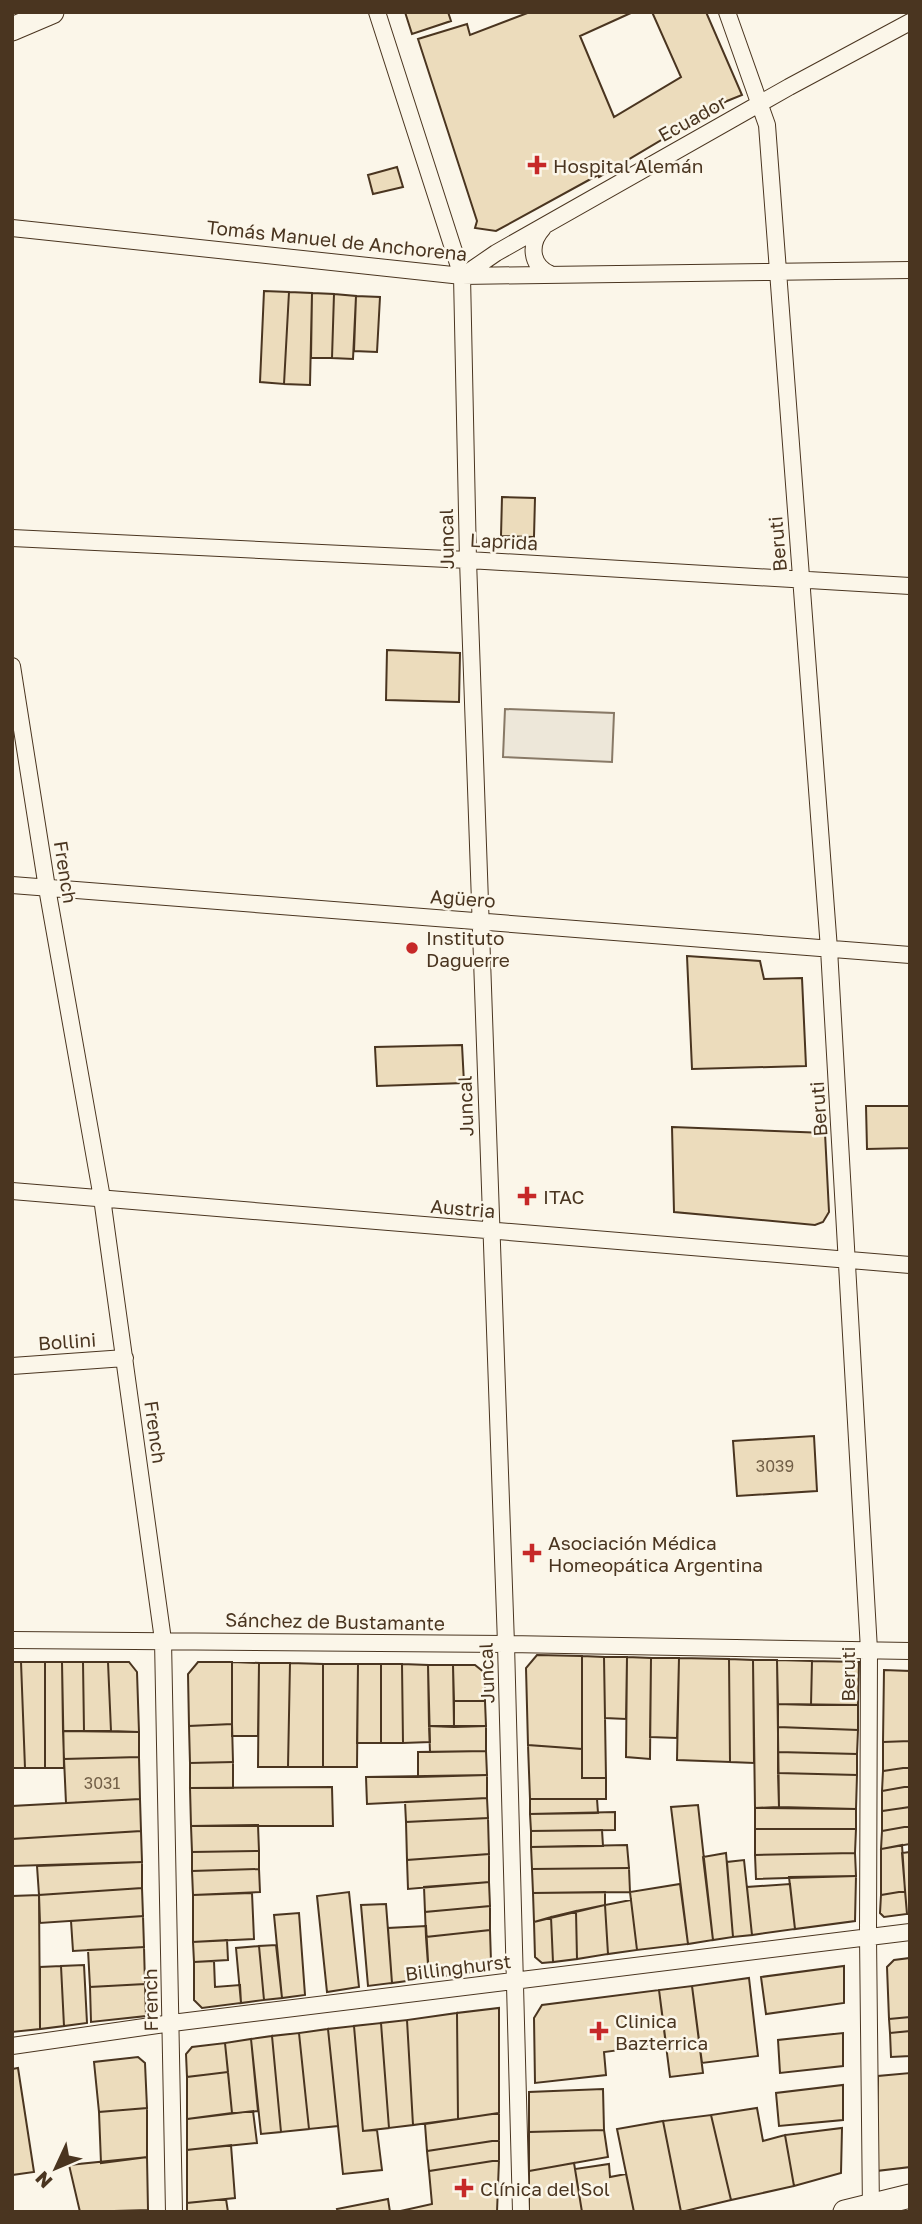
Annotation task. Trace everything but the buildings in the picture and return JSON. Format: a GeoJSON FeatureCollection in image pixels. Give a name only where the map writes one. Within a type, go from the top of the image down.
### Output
{"type":"FeatureCollection","features":[{"type":"Feature","properties":{"kind":"main road"},"geometry":{"type":"LineString","coordinates":[[12,29],[52,12]]}},
{"type":"Feature","properties":{"kind":"main road"},"geometry":{"type":"LineString","coordinates":[[845,2212],[871,2209],[910,2196]]}},
{"type":"Feature","properties":{"kind":"street","name":"Juncal"},"geometry":{"type":"LineString","coordinates":[[377,12],[462,276],[468,560],[506,1644],[521,2212]]}},
{"type":"Feature","properties":{"kind":"street","name":"Beruti"},"geometry":{"type":"LineString","coordinates":[[727,12],[767,125],[829,949],[869,1650],[871,2209]]}},
{"type":"Feature","properties":{"kind":"street","name":"Ecuador"},"geometry":{"type":"LineString","coordinates":[[462,276],[496,253],[760,103],[910,22]]}},
{"type":"Feature","properties":{"kind":"street"},"geometry":{"type":"LineString","coordinates":[[544,226],[535,238],[533,255],[542,270],[550,274]]}},
{"type":"Feature","properties":{"kind":"street","name":"Tomás Manuel de Anchorena"},"geometry":{"type":"LineString","coordinates":[[12,228],[462,276],[910,270]]}},
{"type":"Feature","properties":{"kind":"street","name":"Laprida"},"geometry":{"type":"LineString","coordinates":[[12,538],[468,560],[910,586]]}},
{"type":"Feature","properties":{"kind":"street","name":"French"},"geometry":{"type":"LineString","coordinates":[[12,666],[47,888],[102,1198],[163,1640],[174,2212]]}},
{"type":"Feature","properties":{"kind":"street","name":"Agüero"},"geometry":{"type":"LineString","coordinates":[[12,885],[910,954]]}},
{"type":"Feature","properties":{"kind":"street","name":"Austria"},"geometry":{"type":"LineString","coordinates":[[12,1191],[910,1265]]}},
{"type":"Feature","properties":{"kind":"street","name":"Bollini"},"geometry":{"type":"LineString","coordinates":[[12,1366],[125,1358]]}},
{"type":"Feature","properties":{"kind":"street","name":"Sánchez de Bustamante"},"geometry":{"type":"LineString","coordinates":[[12,1640],[910,1651]]}},
{"type":"Feature","properties":{"kind":"street","name":"Billinghurst"},"geometry":{"type":"LineString","coordinates":[[12,2046],[172,2023],[910,1932]]}},
{"type":"Feature","properties":{"kind":"shaded area"},"geometry":{"type":"Polygon","coordinates":[[[505,709],[614,713],[612,762],[503,757],[505,709]]]}},
{"type":"Feature","properties":{"kind":"place","name":"Hospital Alemán"},"geometry":{"type":"Point","coordinates":[537,165]}},
{"type":"Feature","properties":{"kind":"place","name":"Instituto Daguerre"},"geometry":{"type":"Point","coordinates":[412,948]}},
{"type":"Feature","properties":{"kind":"place","name":"ITAC"},"geometry":{"type":"Point","coordinates":[527,1196]}},
{"type":"Feature","properties":{"kind":"place","name":"Asociación Médica Homeopática Argentina"},"geometry":{"type":"Point","coordinates":[532,1553]}},
{"type":"Feature","properties":{"kind":"place","name":"Clinica Bazterrica"},"geometry":{"type":"Point","coordinates":[599,2031]}},
{"type":"Feature","properties":{"kind":"place","name":"Clínica del Sol"},"geometry":{"type":"Point","coordinates":[464,2188]}}]}
